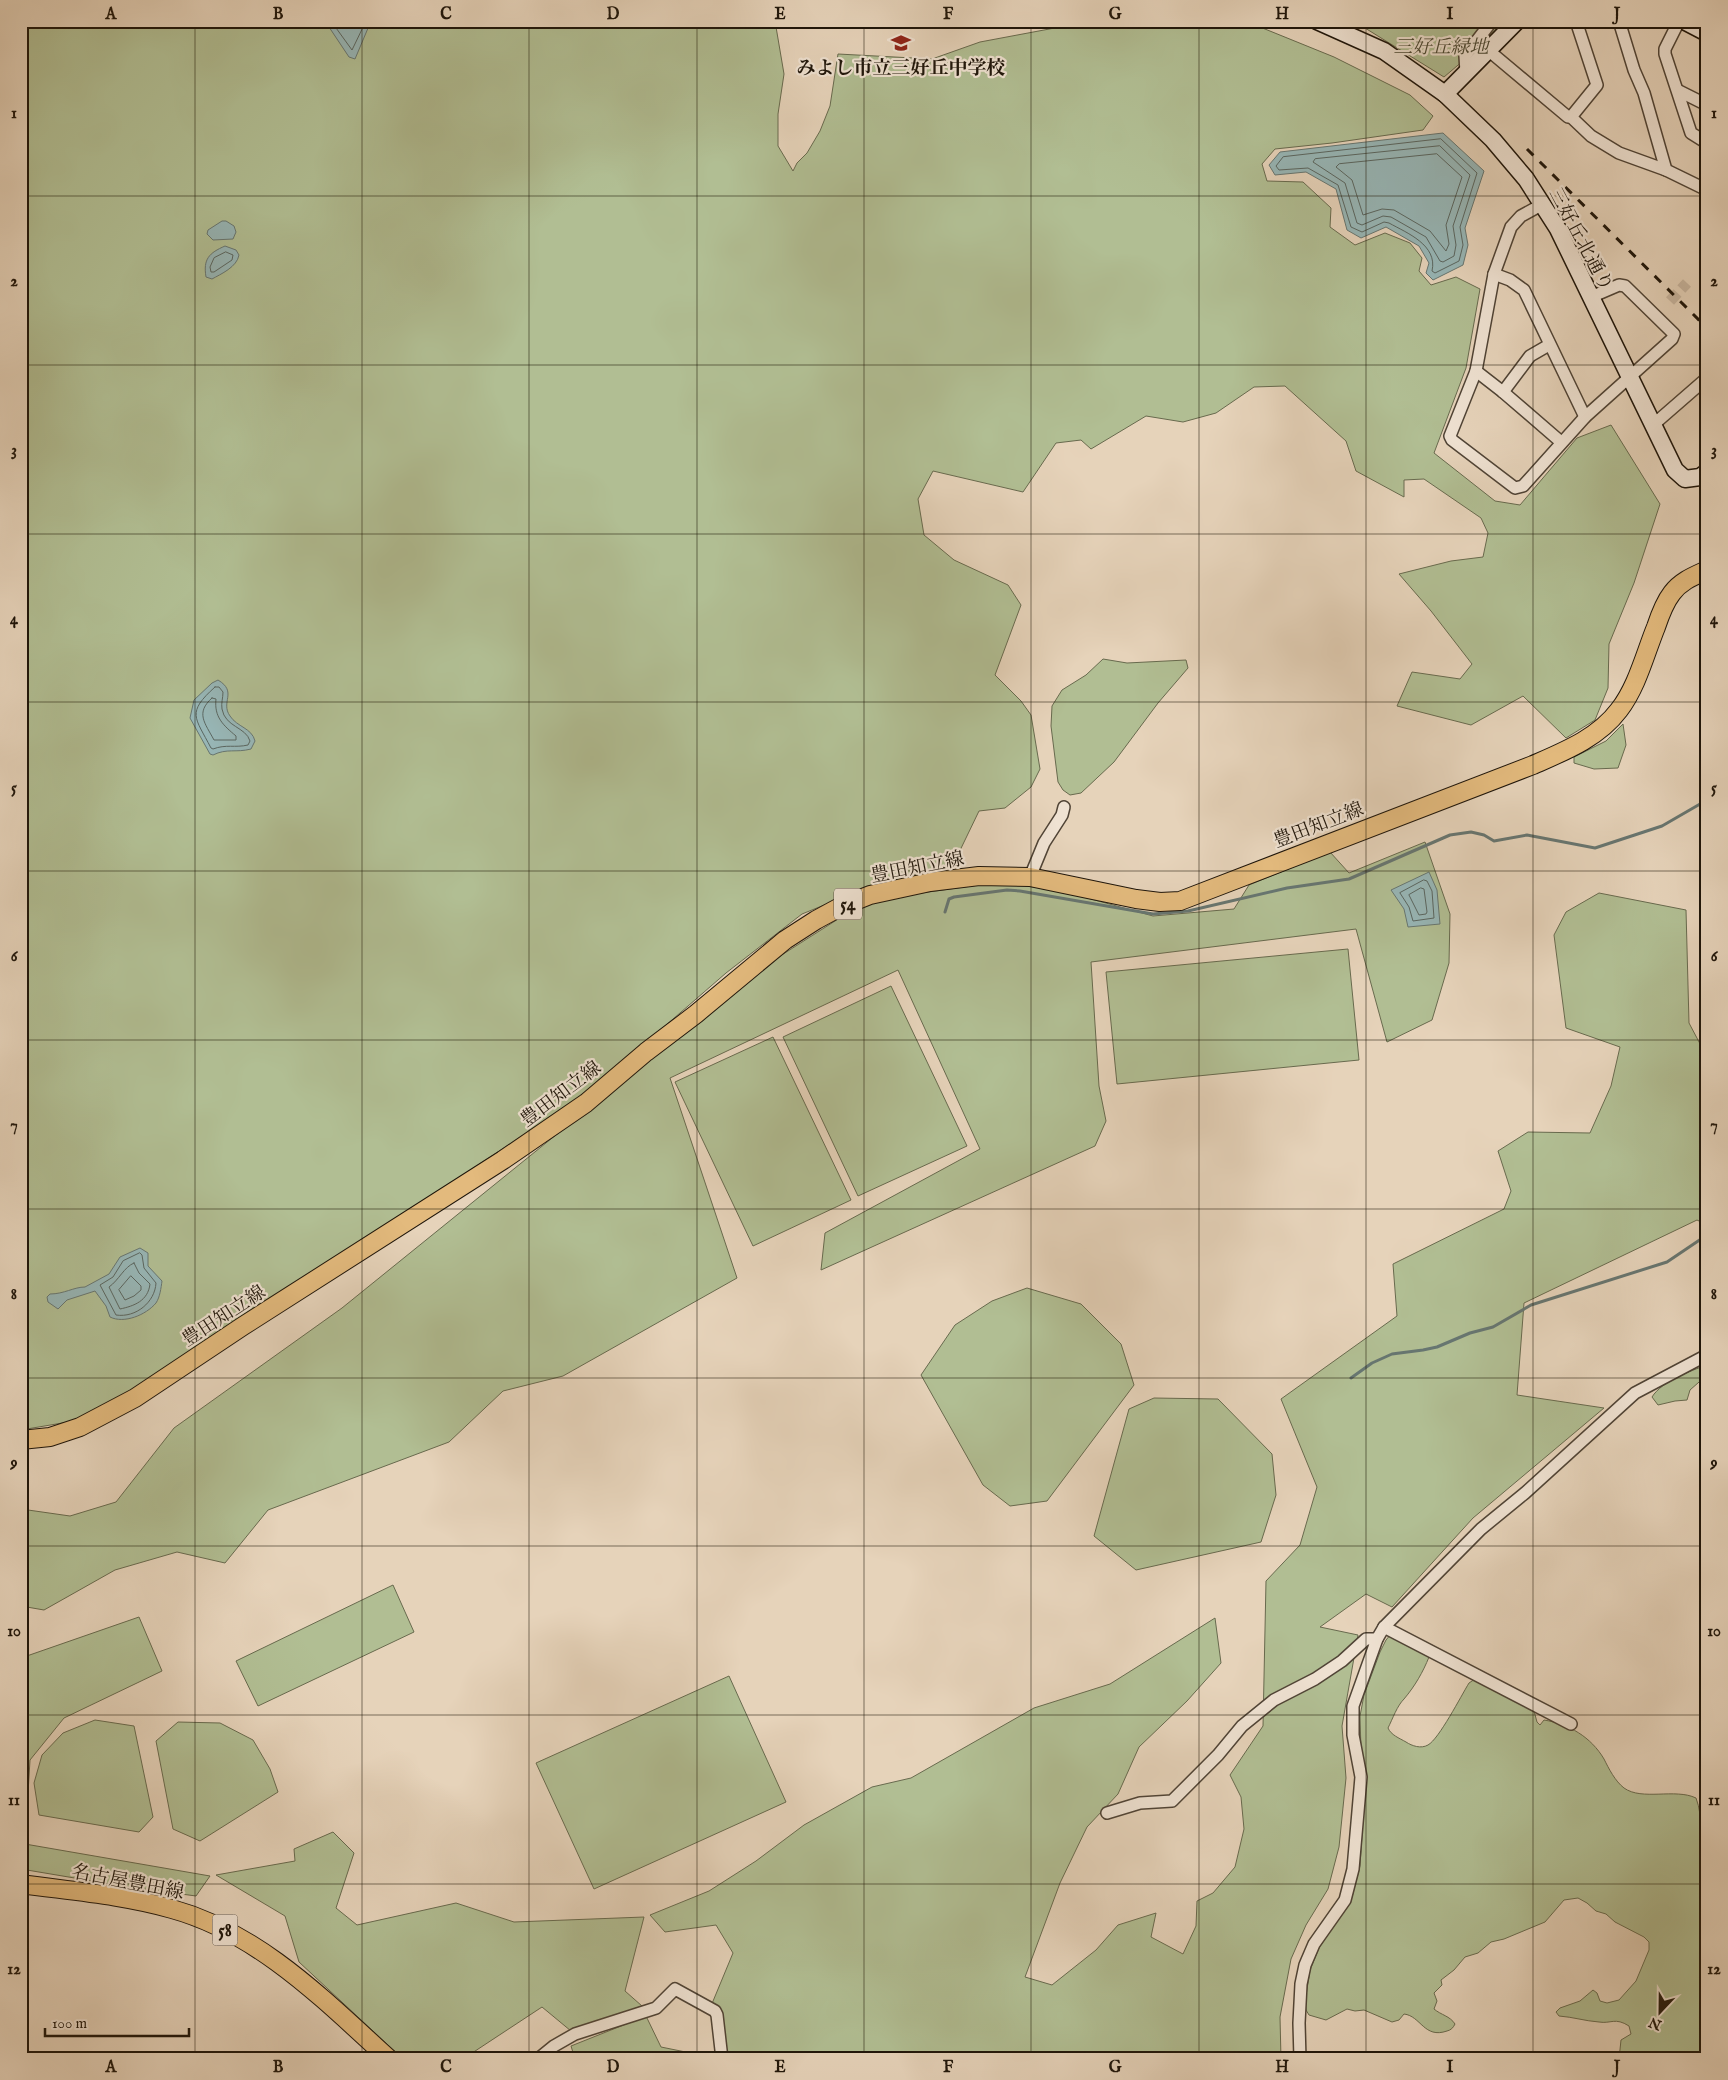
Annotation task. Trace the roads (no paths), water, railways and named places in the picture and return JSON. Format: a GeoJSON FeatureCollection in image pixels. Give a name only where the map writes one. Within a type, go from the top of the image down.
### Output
{"type":"FeatureCollection","features":[{"type":"Feature","properties":{"kind":"main road","name":"豊田知立線"},"geometry":{"type":"LineString","coordinates":[[21,1440],[50,1436],[80,1427],[135,1398],[243,1326],[495,1165],[586,1103],[784,940],[816,920],[870,895],[930,882],[979,876],[1030,877],[1136,899],[1160,902],[1180,901],[1561,753],[1597,733],[1620,709],[1636,680],[1667,600],[1682,582],[1707,570]]}},
{"type":"Feature","properties":{"kind":"main road","name":"名古屋豊田線"},"geometry":{"type":"LineString","coordinates":[[21,1884],[129,1900],[172,1909],[216,1926],[261,1949],[297,1976],[389,2059]]}},
{"type":"Feature","properties":{"kind":"street","name":"三好丘北通り"},"geometry":{"type":"LineString","coordinates":[[1317,21],[1384,52],[1445,94],[1506,154],[1543,204],[1558,229],[1675,470],[1682,476],[1692,479],[1707,472]]}},
{"type":"Feature","properties":{"kind":"street"},"geometry":{"type":"LineString","coordinates":[[1466,73],[1465,56],[1492,21]]}},
{"type":"Feature","properties":{"kind":"street"},"geometry":{"type":"LineString","coordinates":[[1445,94],[1517,21]]}},
{"type":"Feature","properties":{"kind":"street"},"geometry":{"type":"LineString","coordinates":[[1571,118],[1597,85],[1576,21]]}},
{"type":"Feature","properties":{"kind":"street"},"geometry":{"type":"LineString","coordinates":[[1619,21],[1634,70],[1644,93],[1666,170]]}},
{"type":"Feature","properties":{"kind":"street"},"geometry":{"type":"LineString","coordinates":[[1679,21],[1665,49],[1692,133],[1707,143]]}},
{"type":"Feature","properties":{"kind":"street"},"geometry":{"type":"LineString","coordinates":[[1684,21],[1707,33]]}},
{"type":"Feature","properties":{"kind":"street"},"geometry":{"type":"LineString","coordinates":[[1488,50],[1591,136],[1619,153],[1666,170],[1707,190]]}},
{"type":"Feature","properties":{"kind":"street"},"geometry":{"type":"LineString","coordinates":[[1679,91],[1707,105]]}},
{"type":"Feature","properties":{"kind":"street"},"geometry":{"type":"LineString","coordinates":[[1543,204],[1521,216],[1511,227],[1494,274],[1476,371],[1450,433],[1452,440],[1515,488],[1523,486],[1584,417],[1672,339],[1674,334],[1625,286],[1619,285],[1591,297]]}},
{"type":"Feature","properties":{"kind":"street"},"geometry":{"type":"LineString","coordinates":[[1494,274],[1510,280],[1524,290],[1584,417]]}},
{"type":"Feature","properties":{"kind":"street"},"geometry":{"type":"LineString","coordinates":[[1503,392],[1530,356],[1549,346]]}},
{"type":"Feature","properties":{"kind":"street"},"geometry":{"type":"LineString","coordinates":[[1476,371],[1561,442]]}},
{"type":"Feature","properties":{"kind":"street"},"geometry":{"type":"LineString","coordinates":[[1653,425],[1707,378]]}},
{"type":"Feature","properties":{"kind":"street"},"geometry":{"type":"LineString","coordinates":[[1030,877],[1044,843],[1062,815],[1064,807]]}},
{"type":"Feature","properties":{"kind":"street"},"geometry":{"type":"LineString","coordinates":[[1300,2059],[1301,1984],[1305,1964],[1314,1944],[1345,1900],[1353,1869],[1361,1777],[1353,1735],[1354,1706],[1377,1639],[1384,1626],[1481,1529],[1525,1493],[1634,1393],[1707,1355]]}},
{"type":"Feature","properties":{"kind":"street"},"geometry":{"type":"LineString","coordinates":[[1384,1626],[1570,1724]]}},
{"type":"Feature","properties":{"kind":"street"},"geometry":{"type":"LineString","coordinates":[[1107,1813],[1140,1803],[1172,1801],[1218,1756],[1242,1726],[1274,1700],[1302,1687],[1328,1671],[1366,1639],[1377,1639]]}},
{"type":"Feature","properties":{"kind":"street"},"geometry":{"type":"LineString","coordinates":[[538,2059],[554,2046],[575,2034],[656,2008],[675,1989],[715,2011],[722,2059]]}},
{"type":"Feature","properties":{"kind":"water"},"geometry":{"type":"Polygon","coordinates":[[[325,21],[371,21],[355,59],[349,57],[325,21]]]}},
{"type":"Feature","properties":{"kind":"water"},"geometry":{"type":"Polygon","coordinates":[[[1443,133],[1484,171],[1465,228],[1468,245],[1463,265],[1433,280],[1426,273],[1429,263],[1419,246],[1386,227],[1361,238],[1347,230],[1336,189],[1306,172],[1275,175],[1269,165],[1280,152],[1443,133]]]}},
{"type":"Feature","properties":{"kind":"water"},"geometry":{"type":"Polygon","coordinates":[[[222,221],[226,221],[234,226],[236,232],[233,239],[213,240],[207,234],[208,230],[222,221]]]}},
{"type":"Feature","properties":{"kind":"water"},"geometry":{"type":"Polygon","coordinates":[[[225,246],[236,250],[239,255],[238,259],[232,267],[220,275],[212,279],[206,277],[205,266],[208,257],[225,246]]]}},
{"type":"Feature","properties":{"kind":"water"},"geometry":{"type":"Polygon","coordinates":[[[218,680],[227,689],[227,711],[230,716],[236,723],[251,733],[255,741],[251,749],[210,754],[190,718],[194,700],[212,683],[218,680]]]}},
{"type":"Feature","properties":{"kind":"water"},"geometry":{"type":"Polygon","coordinates":[[[1429,872],[1437,890],[1440,924],[1408,927],[1404,909],[1391,890],[1429,872]]]}},
{"type":"Feature","properties":{"kind":"water"},"geometry":{"type":"Polygon","coordinates":[[[140,1248],[148,1253],[148,1266],[162,1281],[156,1303],[141,1315],[128,1319],[110,1317],[106,1306],[95,1291],[67,1300],[58,1309],[48,1302],[47,1297],[50,1294],[85,1287],[109,1274],[120,1257],[140,1248]]]}},
{"type":"Feature","properties":{"kind":"waterway"},"geometry":{"type":"LineString","coordinates":[[945,912],[949,899],[954,897],[1007,890],[1153,914],[1188,911],[1287,888],[1349,879],[1450,835],[1471,832],[1484,835],[1494,841],[1527,835],[1595,848],[1662,826],[1707,800]]}},
{"type":"Feature","properties":{"kind":"waterway"},"geometry":{"type":"LineString","coordinates":[[1351,1378],[1372,1363],[1392,1354],[1437,1347],[1470,1333],[1493,1327],[1531,1305],[1667,1262],[1707,1235]]}},
{"type":"Feature","properties":{"kind":"tunnel"},"geometry":{"type":"LineString","coordinates":[[1670,301],[1687,283]]}},
{"type":"Feature","properties":{"kind":"railway"},"geometry":{"type":"LineString","coordinates":[[1527,149],[1707,328]]}},
{"type":"Feature","properties":{"kind":"place","name":"みよし市立三好丘中学校"},"geometry":{"type":"Point","coordinates":[901,43]}},
{"type":"Feature","properties":{"kind":"park label","name":"三好丘緑地"},"geometry":{"type":"Point","coordinates":[1441,46]}}]}
